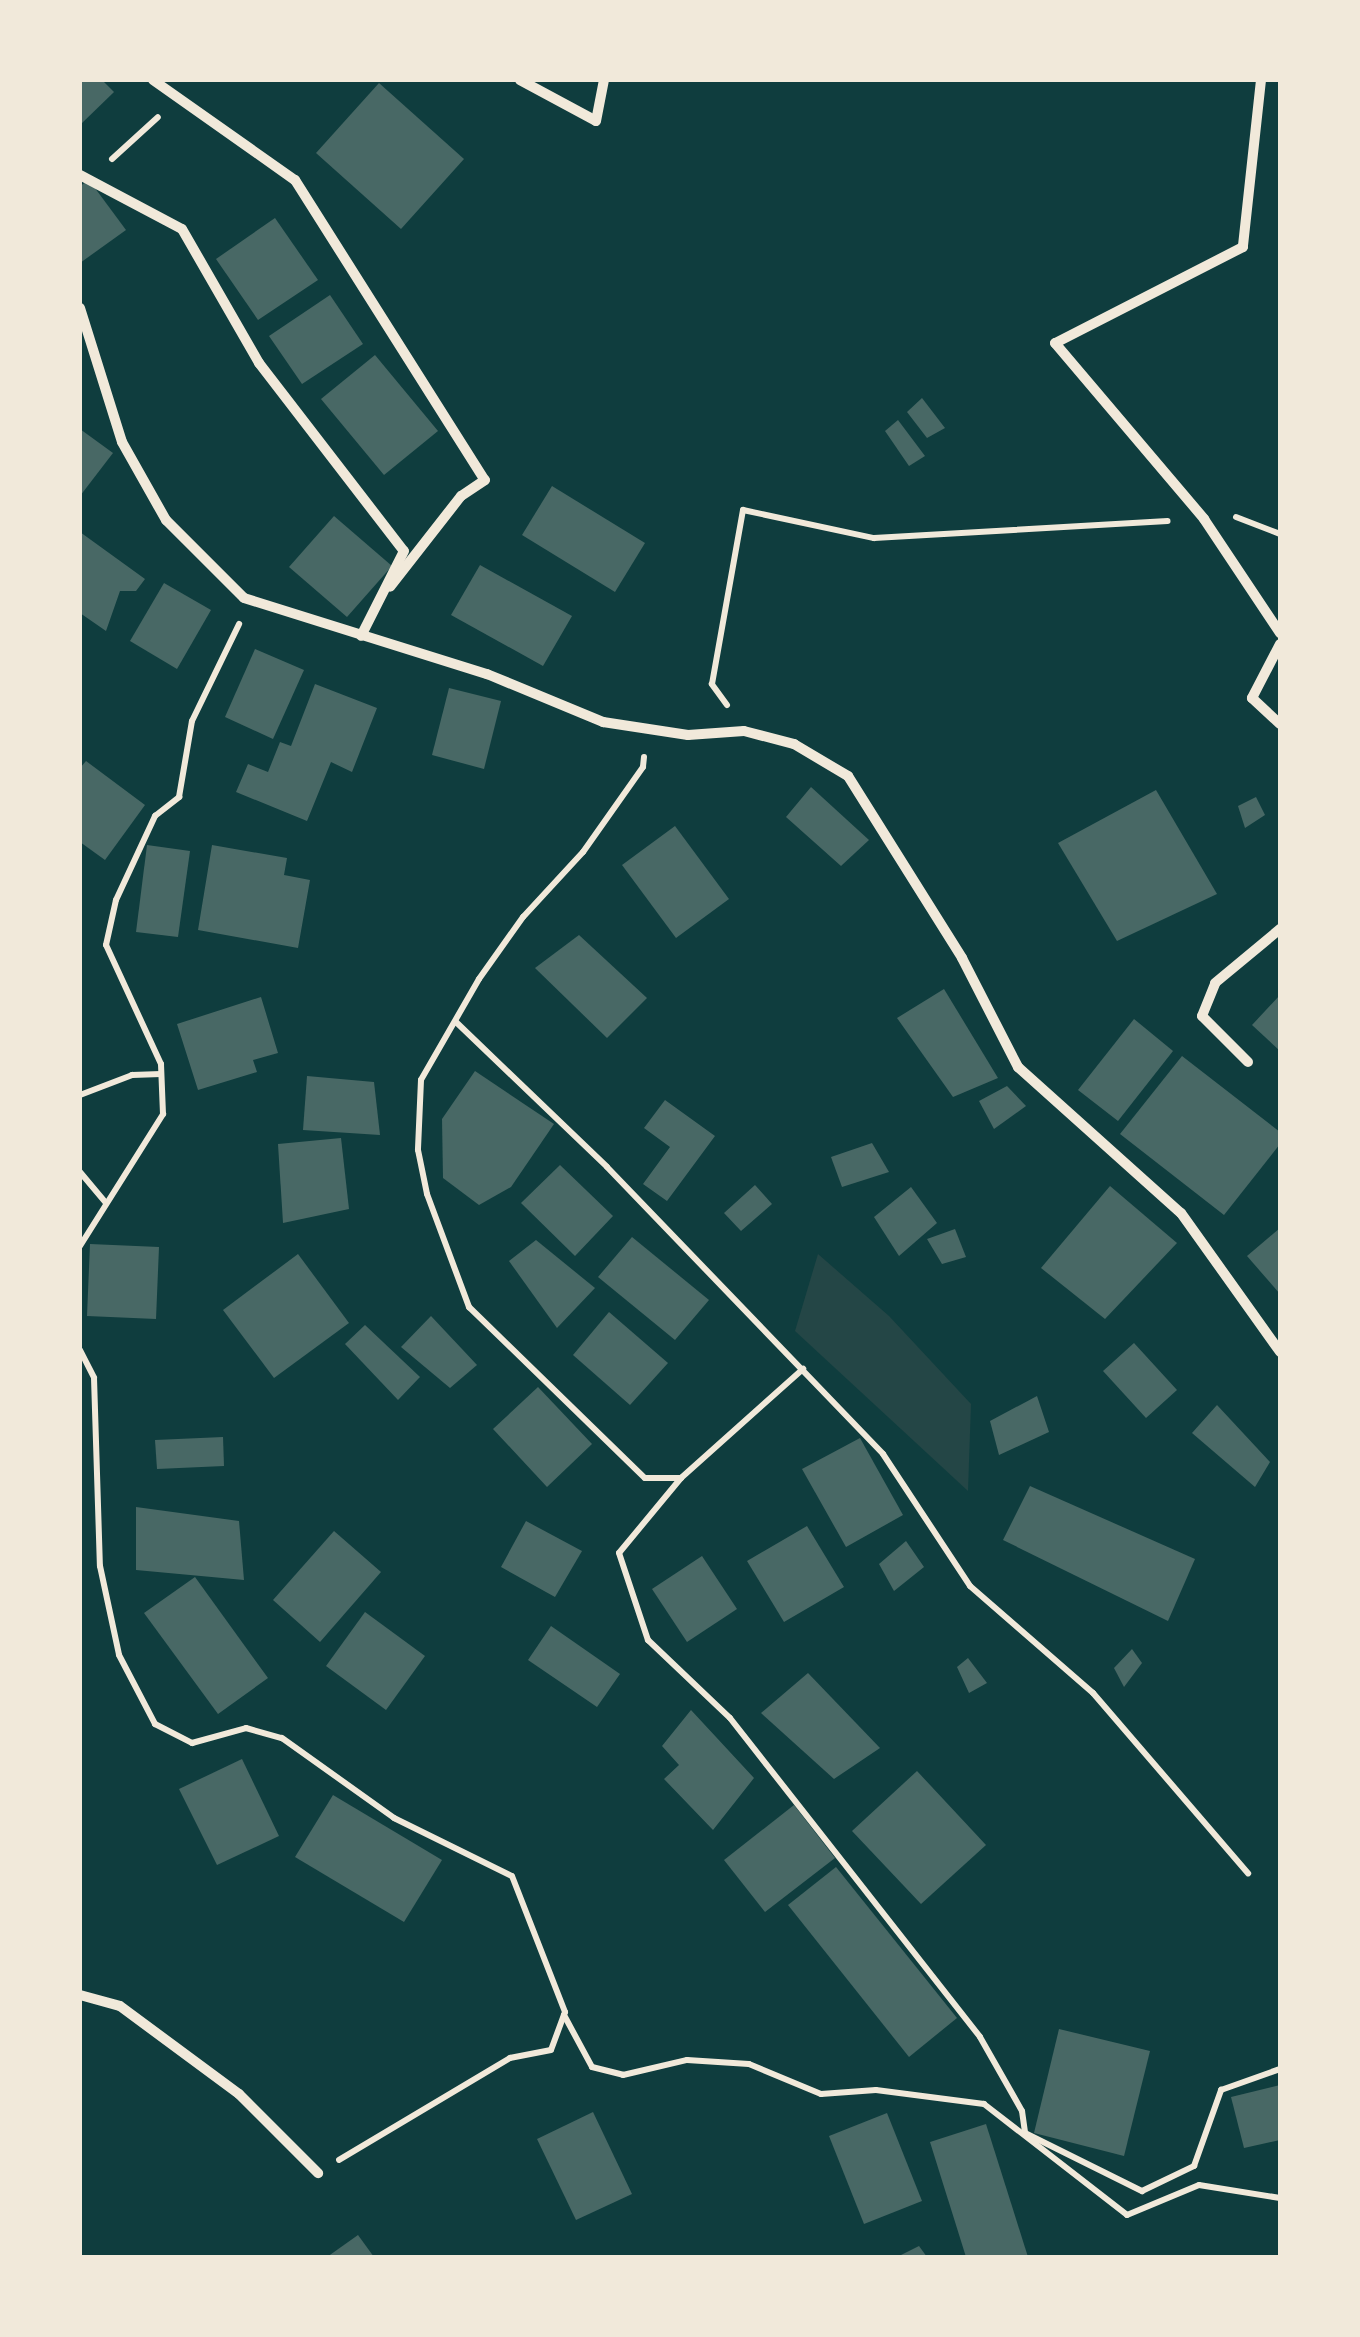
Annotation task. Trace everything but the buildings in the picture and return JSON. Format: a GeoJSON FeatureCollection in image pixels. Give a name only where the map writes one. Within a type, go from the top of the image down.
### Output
{"type":"FeatureCollection","features":[{"type":"Feature","properties":{"kind":"street"},"geometry":{"type":"LineString","coordinates":[[153,80],[296,180],[485,480],[461,496],[390,587],[361,636]]}},
{"type":"Feature","properties":{"kind":"street"},"geometry":{"type":"LineString","coordinates":[[520,80],[596,121],[604,80]]}},
{"type":"Feature","properties":{"kind":"street"},"geometry":{"type":"LineString","coordinates":[[1261,80],[1243,247],[1055,343],[1204,519],[1280,633]]}},
{"type":"Feature","properties":{"kind":"street"},"geometry":{"type":"LineString","coordinates":[[80,175],[182,229],[259,362],[404,551],[390,587]]}},
{"type":"Feature","properties":{"kind":"street"},"geometry":{"type":"LineString","coordinates":[[80,308],[122,442],[166,520],[244,598],[645,730],[744,732],[794,744],[848,776],[962,958],[1018,1067],[1154,1184],[1181,1213],[1196,1242],[1280,1352]]}},
{"type":"Feature","properties":{"kind":"street"},"geometry":{"type":"LineString","coordinates":[[1280,644],[1252,698],[1280,724]]}},
{"type":"Feature","properties":{"kind":"street"},"geometry":{"type":"LineString","coordinates":[[1248,1062],[1202,1016],[1215,983],[1280,929]]}},
{"type":"Feature","properties":{"kind":"street"},"geometry":{"type":"LineString","coordinates":[[80,1995],[120,2006],[239,2094],[318,2173]]}},
{"type":"Feature","properties":{"kind":"path"},"geometry":{"type":"LineString","coordinates":[[131,203],[138,184],[111,159],[162,114],[148,102]]}},
{"type":"Feature","properties":{"kind":"path"},"geometry":{"type":"LineString","coordinates":[[744,732],[712,684],[742,510],[874,538],[1240,517],[1280,534]]}},
{"type":"Feature","properties":{"kind":"path"},"geometry":{"type":"LineString","coordinates":[[80,1246],[164,1114],[161,1074],[106,945],[116,900],[155,816],[179,797],[192,722],[238,628],[244,598]]}},
{"type":"Feature","properties":{"kind":"path"},"geometry":{"type":"LineString","coordinates":[[645,730],[644,767],[584,852],[523,917],[421,1080],[418,1150],[426,1194],[469,1307],[645,1478],[681,1478]]}},
{"type":"Feature","properties":{"kind":"path"},"geometry":{"type":"LineString","coordinates":[[456,1022],[882,1454],[970,1586],[1093,1693],[1248,1873]]}},
{"type":"Feature","properties":{"kind":"path"},"geometry":{"type":"LineString","coordinates":[[80,1095],[132,1075],[161,1074]]}},
{"type":"Feature","properties":{"kind":"path"},"geometry":{"type":"LineString","coordinates":[[80,1172],[106,1203]]}},
{"type":"Feature","properties":{"kind":"path"},"geometry":{"type":"LineString","coordinates":[[80,1350],[94,1378],[100,1566],[120,1655],[156,1724],[192,1742],[246,1728],[282,1738],[394,1818],[512,1876],[564,2014],[592,2067],[623,2076],[687,2060],[749,2064],[820,2094],[876,2090],[984,2104],[1127,2215],[1200,2185],[1280,2198]]}},
{"type":"Feature","properties":{"kind":"path"},"geometry":{"type":"LineString","coordinates":[[802,1369],[681,1478],[620,1553],[648,1640],[730,1718],[980,2037],[1022,2111],[1025,2133],[1142,2191],[1194,2166],[1221,2090],[1280,2069]]}},
{"type":"Feature","properties":{"kind":"path"},"geometry":{"type":"LineString","coordinates":[[318,2173],[510,2058],[551,2050],[564,2014]]}},
{"type":"Feature","properties":{"kind":"shaded area"},"geometry":{"type":"Polygon","coordinates":[[[818,1254],[889,1316],[971,1404],[968,1491],[795,1331],[818,1254]]]}}]}
